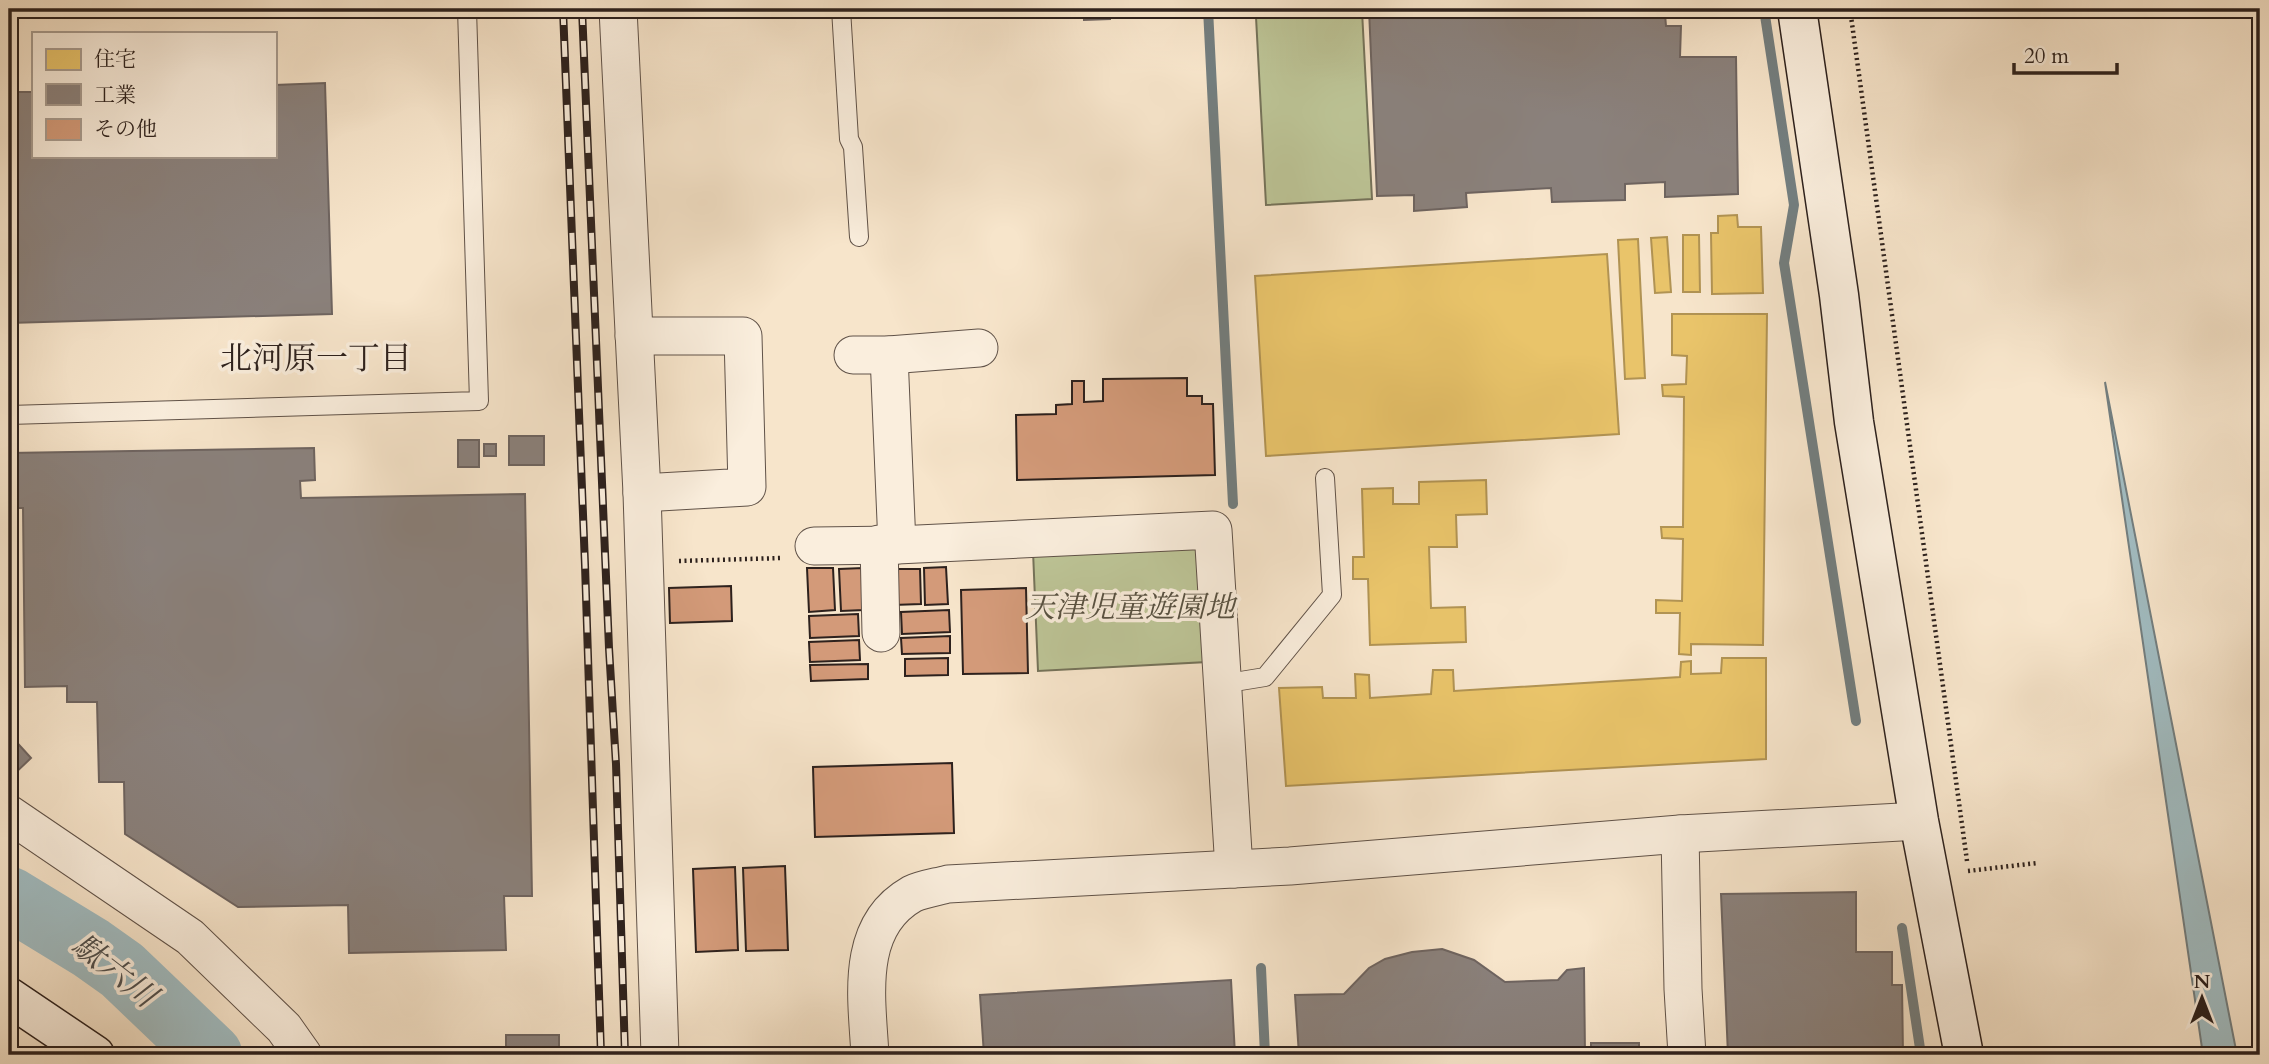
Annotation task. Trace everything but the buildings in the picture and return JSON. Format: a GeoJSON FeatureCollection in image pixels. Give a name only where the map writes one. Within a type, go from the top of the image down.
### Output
{"type":"FeatureCollection","features":[{"type":"Feature","properties":{"kind":"street"},"geometry":{"type":"LineString","coordinates":[[618,9],[642,493],[660,1055]]}},
{"type":"Feature","properties":{"kind":"street"},"geometry":{"type":"LineString","coordinates":[[1797,9],[1839,295],[1854,422],[1919,821],[1964,1055]]}},
{"type":"Feature","properties":{"kind":"street"},"geometry":{"type":"LineString","coordinates":[[634,336],[743,336],[747,487],[642,493]]}},
{"type":"Feature","properties":{"kind":"street"},"geometry":{"type":"LineString","coordinates":[[881,633],[888,544],[871,355],[979,348]]}},
{"type":"Feature","properties":{"kind":"street"},"geometry":{"type":"LineString","coordinates":[[814,546],[1213,530],[1234,869]]}},
{"type":"Feature","properties":{"kind":"street"},"geometry":{"type":"LineString","coordinates":[[9,814],[190,937],[284,1028],[303,1055]]}},
{"type":"Feature","properties":{"kind":"street"},"geometry":{"type":"LineString","coordinates":[[870,1055],[866,977],[870,952],[879,930],[891,909],[914,893],[948,884],[1234,869],[1680,834],[1919,821]]}},
{"type":"Feature","properties":{"kind":"street"},"geometry":{"type":"LineString","coordinates":[[1680,834],[1687,1055]]}},
{"type":"Feature","properties":{"kind":"street"},"geometry":{"type":"LineString","coordinates":[[9,997],[95,1055]]}},
{"type":"Feature","properties":{"kind":"lane"},"geometry":{"type":"LineString","coordinates":[[9,415],[479,401],[467,9]]}},
{"type":"Feature","properties":{"kind":"lane"},"geometry":{"type":"LineString","coordinates":[[841,9],[849,139],[853,147],[859,237]]}},
{"type":"Feature","properties":{"kind":"lane"},"geometry":{"type":"LineString","coordinates":[[1223,684],[1265,677],[1332,595],[1325,478]]}},
{"type":"Feature","properties":{"kind":"path"},"geometry":{"type":"LineString","coordinates":[[1850,9],[1970,881]]}},
{"type":"Feature","properties":{"kind":"path"},"geometry":{"type":"LineString","coordinates":[[643,562],[805,558],[814,546]]}},
{"type":"Feature","properties":{"kind":"path"},"geometry":{"type":"LineString","coordinates":[[1968,871],[2036,863]]}},
{"type":"Feature","properties":{"kind":"green space"},"geometry":{"type":"Polygon","coordinates":[[[1362,11],[1372,199],[1266,205],[1256,17],[1362,11]]]}},
{"type":"Feature","properties":{"kind":"green space","name":"天津児童遊園地"},"geometry":{"type":"Polygon","coordinates":[[[1192,546],[1199,550],[1207,662],[1038,671],[1033,551],[1192,546]]]}},
{"type":"Feature","properties":{"kind":"water"},"geometry":{"type":"Polygon","coordinates":[[[2105,382],[2237,1055],[2203,1055],[2105,382]]]}},
{"type":"Feature","properties":{"kind":"waterway"},"geometry":{"type":"LineString","coordinates":[[1208,9],[1233,504]]}},
{"type":"Feature","properties":{"kind":"waterway"},"geometry":{"type":"LineString","coordinates":[[1764,9],[1794,205],[1784,263],[1856,721]]}},
{"type":"Feature","properties":{"kind":"waterway","name":"駄六川"},"geometry":{"type":"LineString","coordinates":[[9,898],[122,970],[211,1055]]}},
{"type":"Feature","properties":{"kind":"waterway"},"geometry":{"type":"LineString","coordinates":[[1902,928],[1921,1055]]}},
{"type":"Feature","properties":{"kind":"waterway"},"geometry":{"type":"LineString","coordinates":[[1261,968],[1265,1055]]}},
{"type":"Feature","properties":{"kind":"railway"},"geometry":{"type":"LineString","coordinates":[[563,9],[601,1055]]}},
{"type":"Feature","properties":{"kind":"railway"},"geometry":{"type":"LineString","coordinates":[[582,9],[616,764],[625,1055]]}},
{"type":"Feature","properties":{"kind":"district","name":"北河原一丁目"},"geometry":{"type":"Point","coordinates":[316,359]}}]}
